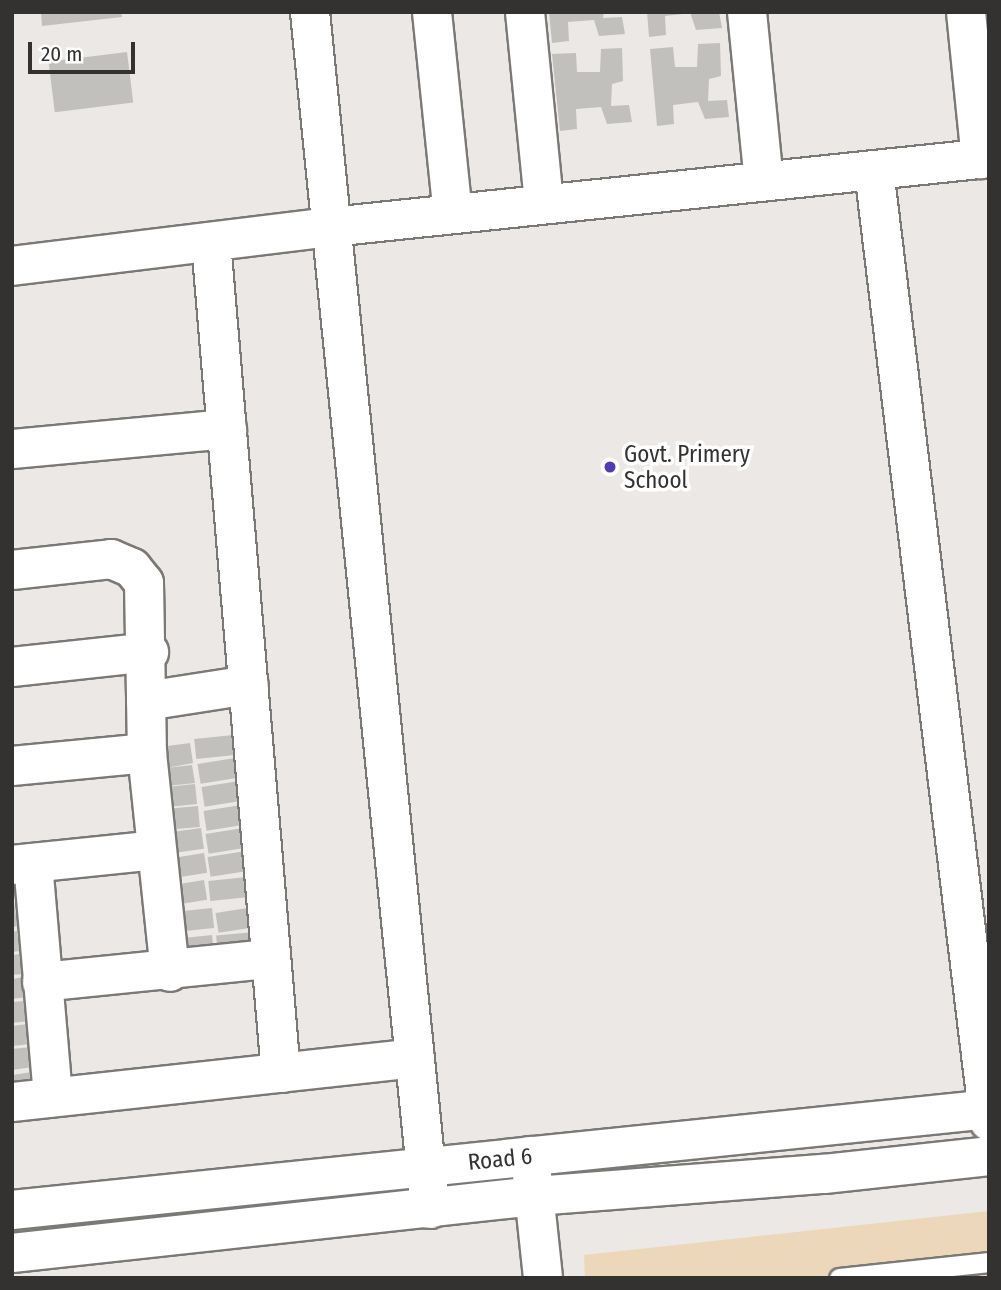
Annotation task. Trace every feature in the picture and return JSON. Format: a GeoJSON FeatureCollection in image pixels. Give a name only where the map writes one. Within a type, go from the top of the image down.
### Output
{"type":"FeatureCollection","features":[{"type":"Feature","properties":{"kind":"street"},"geometry":{"type":"LineString","coordinates":[[310,12],[430,1209]]}},
{"type":"Feature","properties":{"kind":"street"},"geometry":{"type":"LineString","coordinates":[[432,12],[453,214]]}},
{"type":"Feature","properties":{"kind":"street"},"geometry":{"type":"LineString","coordinates":[[525,12],[544,204]]}},
{"type":"Feature","properties":{"kind":"street"},"geometry":{"type":"LineString","coordinates":[[747,12],[764,181]]}},
{"type":"Feature","properties":{"kind":"street"},"geometry":{"type":"LineString","coordinates":[[12,266],[331,227],[985,158],[966,12]]}},
{"type":"Feature","properties":{"kind":"street"},"geometry":{"type":"LineString","coordinates":[[874,170],[988,1113]]}},
{"type":"Feature","properties":{"kind":"street"},"geometry":{"type":"LineString","coordinates":[[211,242],[281,1073]]}},
{"type":"Feature","properties":{"kind":"street"},"geometry":{"type":"LineString","coordinates":[[12,449],[227,429]]}},
{"type":"Feature","properties":{"kind":"street"},"geometry":{"type":"LineString","coordinates":[[12,570],[111,559],[132,568],[144,583],[149,652],[147,753],[170,972]]}},
{"type":"Feature","properties":{"kind":"street"},"geometry":{"type":"LineString","coordinates":[[12,667],[149,652]]}},
{"type":"Feature","properties":{"kind":"street"},"geometry":{"type":"LineString","coordinates":[[146,701],[249,685]]}},
{"type":"Feature","properties":{"kind":"street"},"geometry":{"type":"LineString","coordinates":[[12,765],[147,753]]}},
{"type":"Feature","properties":{"kind":"street"},"geometry":{"type":"LineString","coordinates":[[54,1097],[42,982],[23,864],[156,850]]}},
{"type":"Feature","properties":{"kind":"street"},"geometry":{"type":"LineString","coordinates":[[42,982],[170,972],[270,959]]}},
{"type":"Feature","properties":{"kind":"street"},"geometry":{"type":"LineString","coordinates":[[12,1102],[415,1058]]}},
{"type":"Feature","properties":{"kind":"street","name":"Road 6"},"geometry":{"type":"LineString","coordinates":[[12,1210],[530,1156],[988,1113]]}},
{"type":"Feature","properties":{"kind":"street"},"geometry":{"type":"LineString","coordinates":[[530,1156],[543,1278]]}},
{"type":"Feature","properties":{"kind":"street","name":"Road 6"},"geometry":{"type":"LineString","coordinates":[[12,1253],[535,1196],[824,1174],[989,1156]]}},
{"type":"Feature","properties":{"kind":"lane"},"geometry":{"type":"LineString","coordinates":[[839,1278],[989,1262]]}},
{"type":"Feature","properties":{"kind":"shaded area"},"geometry":{"type":"Polygon","coordinates":[[[989,1211],[989,1278],[585,1278],[584,1255],[989,1211]]]}},
{"type":"Feature","properties":{"kind":"building"},"geometry":{"type":"Polygon","coordinates":[[[41,12],[121,12],[122,17],[42,26],[41,12]]]}},
{"type":"Feature","properties":{"kind":"building"},"geometry":{"type":"Polygon","coordinates":[[[549,12],[604,12],[603,18],[622,17],[625,34],[599,36],[594,20],[568,22],[569,41],[552,43],[549,12]]]}},
{"type":"Feature","properties":{"kind":"building"},"geometry":{"type":"Polygon","coordinates":[[[647,12],[683,14],[665,16],[666,35],[649,37],[647,12]]]}},
{"type":"Feature","properties":{"kind":"building"},"geometry":{"type":"Polygon","coordinates":[[[690,12],[719,12],[722,28],[696,30],[690,12]]]}},
{"type":"Feature","properties":{"kind":"building"},"geometry":{"type":"Polygon","coordinates":[[[720,43],[721,76],[709,79],[708,101],[727,100],[729,117],[705,119],[698,102],[673,105],[674,124],[657,126],[650,49],[673,47],[675,67],[697,67],[698,44],[720,43]]]}},
{"type":"Feature","properties":{"kind":"building"},"geometry":{"type":"Polygon","coordinates":[[[622,48],[623,81],[612,84],[611,106],[629,105],[632,122],[607,124],[601,107],[576,109],[577,129],[560,131],[552,54],[576,53],[577,72],[600,72],[601,49],[622,48]]]}},
{"type":"Feature","properties":{"kind":"building"},"geometry":{"type":"Polygon","coordinates":[[[127,52],[133,103],[55,112],[49,62],[127,52]]]}},
{"type":"Feature","properties":{"kind":"building"},"geometry":{"type":"Polygon","coordinates":[[[233,735],[235,755],[196,759],[194,739],[233,735]]]}},
{"type":"Feature","properties":{"kind":"building"},"geometry":{"type":"Polygon","coordinates":[[[190,743],[193,763],[166,768],[192,765],[195,783],[157,787],[152,748],[190,743]]]}},
{"type":"Feature","properties":{"kind":"building"},"geometry":{"type":"Polygon","coordinates":[[[235,758],[238,778],[201,784],[197,764],[235,758]]]}},
{"type":"Feature","properties":{"kind":"building"},"geometry":{"type":"Polygon","coordinates":[[[239,781],[242,801],[205,807],[201,787],[239,781]]]}},
{"type":"Feature","properties":{"kind":"building"},"geometry":{"type":"Polygon","coordinates":[[[195,784],[197,804],[158,808],[156,788],[195,784]]]}},
{"type":"Feature","properties":{"kind":"building"},"geometry":{"type":"Polygon","coordinates":[[[241,805],[244,825],[207,831],[203,811],[241,805]]]}},
{"type":"Feature","properties":{"kind":"building"},"geometry":{"type":"Polygon","coordinates":[[[198,806],[200,827],[161,830],[159,809],[198,806]]]}},
{"type":"Feature","properties":{"kind":"building"},"geometry":{"type":"Polygon","coordinates":[[[201,828],[204,849],[166,854],[163,833],[201,828]]]}},
{"type":"Feature","properties":{"kind":"building"},"geometry":{"type":"Polygon","coordinates":[[[243,828],[246,848],[209,854],[205,834],[243,828]]]}},
{"type":"Feature","properties":{"kind":"building"},"geometry":{"type":"Polygon","coordinates":[[[246,851],[249,871],[211,877],[207,857],[246,851]]]}},
{"type":"Feature","properties":{"kind":"building"},"geometry":{"type":"Polygon","coordinates":[[[204,853],[207,873],[170,879],[166,859],[204,853]]]}},
{"type":"Feature","properties":{"kind":"building"},"geometry":{"type":"Polygon","coordinates":[[[247,877],[249,897],[210,901],[208,881],[247,877]]]}},
{"type":"Feature","properties":{"kind":"building"},"geometry":{"type":"Polygon","coordinates":[[[204,880],[207,900],[170,906],[166,886],[204,880]]]}},
{"type":"Feature","properties":{"kind":"building"},"geometry":{"type":"Polygon","coordinates":[[[12,892],[18,926],[12,927],[12,892]]]}},
{"type":"Feature","properties":{"kind":"building"},"geometry":{"type":"Polygon","coordinates":[[[254,907],[257,927],[219,933],[215,913],[254,907]]]}},
{"type":"Feature","properties":{"kind":"building"},"geometry":{"type":"Polygon","coordinates":[[[212,908],[214,928],[175,932],[173,912],[212,908]]]}},
{"type":"Feature","properties":{"kind":"building"},"geometry":{"type":"Polygon","coordinates":[[[17,931],[20,951],[12,952],[12,932],[17,931]]]}},
{"type":"Feature","properties":{"kind":"building"},"geometry":{"type":"Polygon","coordinates":[[[255,932],[257,953],[218,956],[216,935],[255,932]]]}},
{"type":"Feature","properties":{"kind":"building"},"geometry":{"type":"Polygon","coordinates":[[[212,935],[214,955],[176,959],[174,939],[212,935]]]}},
{"type":"Feature","properties":{"kind":"building"},"geometry":{"type":"Polygon","coordinates":[[[20,954],[23,974],[12,975],[12,955],[20,954]]]}},
{"type":"Feature","properties":{"kind":"building"},"geometry":{"type":"Polygon","coordinates":[[[24,977],[27,997],[12,999],[12,979],[24,977]]]}},
{"type":"Feature","properties":{"kind":"building"},"geometry":{"type":"Polygon","coordinates":[[[26,1001],[29,1021],[12,1023],[12,1002],[26,1001]]]}},
{"type":"Feature","properties":{"kind":"building"},"geometry":{"type":"Polygon","coordinates":[[[28,1024],[31,1044],[12,1046],[12,1026],[28,1024]]]}},
{"type":"Feature","properties":{"kind":"building"},"geometry":{"type":"Polygon","coordinates":[[[31,1047],[33,1067],[12,1070],[12,1049],[31,1047]]]}},
{"type":"Feature","properties":{"kind":"building"},"geometry":{"type":"Polygon","coordinates":[[[32,1072],[34,1093],[12,1096],[12,1075],[32,1072]]]}},
{"type":"Feature","properties":{"kind":"place","name":"Govt. Primery School"},"geometry":{"type":"Point","coordinates":[610,467]}}]}
